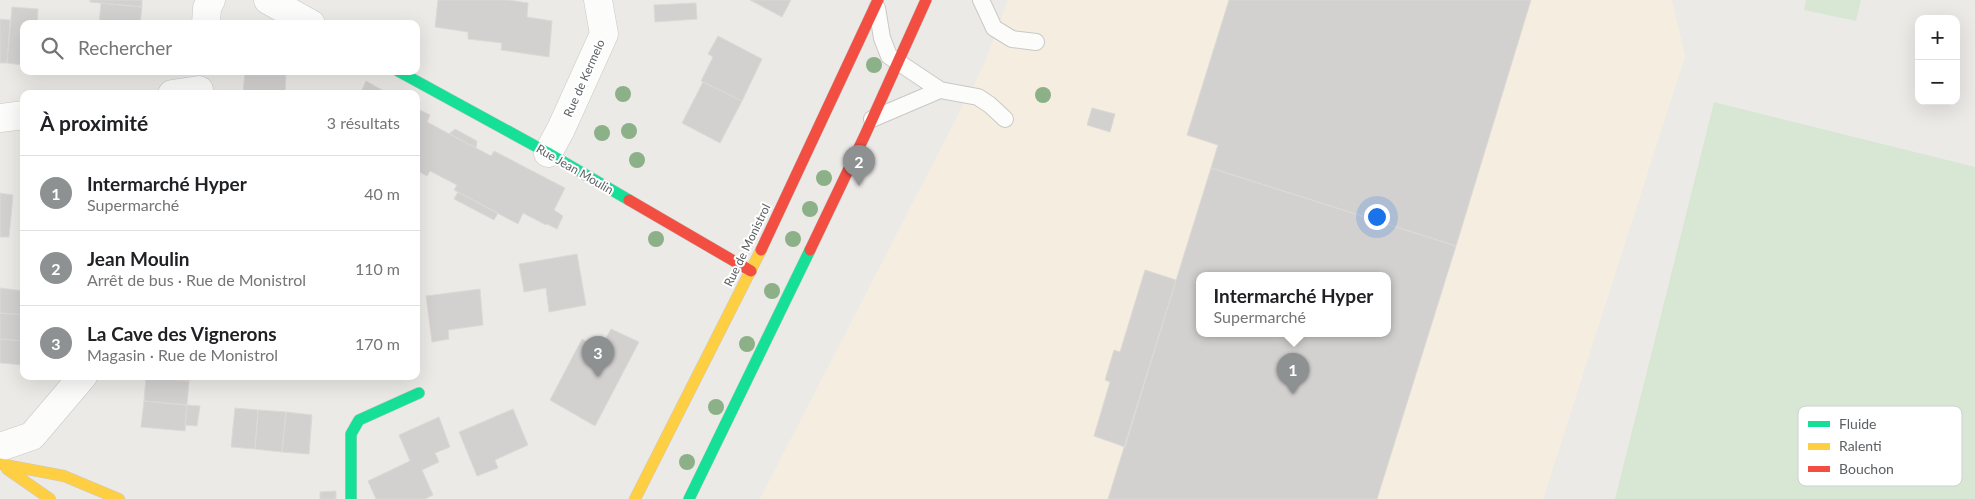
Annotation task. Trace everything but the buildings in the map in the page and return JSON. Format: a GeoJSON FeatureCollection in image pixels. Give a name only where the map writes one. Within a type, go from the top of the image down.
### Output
{"type":"FeatureCollection","features":[{"type":"Feature","properties":{"kind":"main road"},"geometry":{"type":"LineString","coordinates":[[689,499],[872,119],[926,0]]}},
{"type":"Feature","properties":{"kind":"main road","name":"Rue de Monistrol"},"geometry":{"type":"LineString","coordinates":[[635,499],[751,271],[878,2]]}},
{"type":"Feature","properties":{"kind":"main road","name":"Rue Jean Moulin"},"geometry":{"type":"LineString","coordinates":[[405,75],[548,153],[751,271]]}},
{"type":"Feature","properties":{"kind":"main road"},"geometry":{"type":"LineString","coordinates":[[351,499],[351,434],[355,424],[359,420],[419,393]]}},
{"type":"Feature","properties":{"kind":"main road"},"geometry":{"type":"LineString","coordinates":[[0,463],[50,499]]}},
{"type":"Feature","properties":{"kind":"main road"},"geometry":{"type":"LineString","coordinates":[[0,463],[64,476],[119,499]]}},
{"type":"Feature","properties":{"kind":"street"},"geometry":{"type":"LineString","coordinates":[[206,20],[211,0]]}},
{"type":"Feature","properties":{"kind":"street"},"geometry":{"type":"LineString","coordinates":[[268,0],[304,20]]}},
{"type":"Feature","properties":{"kind":"street","name":"Rue de Kermelo"},"geometry":{"type":"LineString","coordinates":[[548,153],[561,129],[604,34],[598,0]]}},
{"type":"Feature","properties":{"kind":"street"},"geometry":{"type":"LineString","coordinates":[[184,90],[199,85]]}},
{"type":"Feature","properties":{"kind":"street"},"geometry":{"type":"LineString","coordinates":[[0,118],[20,115]]}},
{"type":"Feature","properties":{"kind":"street"},"geometry":{"type":"LineString","coordinates":[[0,447],[32,436],[80,380]]}},
{"type":"Feature","properties":{"kind":"lane"},"geometry":{"type":"LineString","coordinates":[[981,0],[994,28],[1012,40],[1036,42]]}},
{"type":"Feature","properties":{"kind":"lane"},"geometry":{"type":"LineString","coordinates":[[878,2],[878,20],[889,56],[940,90],[978,97],[1006,119]]}},
{"type":"Feature","properties":{"kind":"lane"},"geometry":{"type":"LineString","coordinates":[[872,119],[940,90]]}},
{"type":"Feature","properties":{"kind":"shaded area"},"geometry":{"type":"Polygon","coordinates":[[[1008,0],[1672,0],[1685,56],[1543,499],[760,499],[985,63],[1008,0]]]}},
{"type":"Feature","properties":{"kind":"green space"},"geometry":{"type":"Polygon","coordinates":[[[1806,0],[1861,0],[1856,21],[1804,10],[1806,0]]]}},
{"type":"Feature","properties":{"kind":"green space"},"geometry":{"type":"Polygon","coordinates":[[[1714,102],[1975,167],[1975,499],[1615,499],[1714,102]]]}},
{"type":"Feature","properties":{"kind":"traffic: fast"},"geometry":{"type":"LineString","coordinates":[[405,75],[548,153],[629,200]]}},
{"type":"Feature","properties":{"kind":"traffic: fast"},"geometry":{"type":"LineString","coordinates":[[689,499],[810,250]]}},
{"type":"Feature","properties":{"kind":"traffic: fast"},"geometry":{"type":"LineString","coordinates":[[351,499],[351,434],[359,420],[419,393]]}},
{"type":"Feature","properties":{"kind":"traffic: slow"},"geometry":{"type":"LineString","coordinates":[[635,499],[761,250]]}},
{"type":"Feature","properties":{"kind":"traffic: slow"},"geometry":{"type":"LineString","coordinates":[[0,464],[64,476],[119,499]]}},
{"type":"Feature","properties":{"kind":"traffic: slow"},"geometry":{"type":"LineString","coordinates":[[7,469],[50,499]]}},
{"type":"Feature","properties":{"kind":"traffic: jam"},"geometry":{"type":"LineString","coordinates":[[761,250],[878,0]]}},
{"type":"Feature","properties":{"kind":"traffic: jam"},"geometry":{"type":"LineString","coordinates":[[810,250],[926,0]]}},
{"type":"Feature","properties":{"kind":"traffic: jam"},"geometry":{"type":"LineString","coordinates":[[629,200],[751,271]]}},
{"type":"Feature","properties":{"kind":"place","name":"Jean Moulin"},"geometry":{"type":"Point","coordinates":[859,186]}},
{"type":"Feature","properties":{"kind":"place","name":"La Cave des Vignerons"},"geometry":{"type":"Point","coordinates":[598,377]}},
{"type":"Feature","properties":{"kind":"place","name":"Intermarché Hyper"},"geometry":{"type":"Point","coordinates":[1293,394]}}]}
